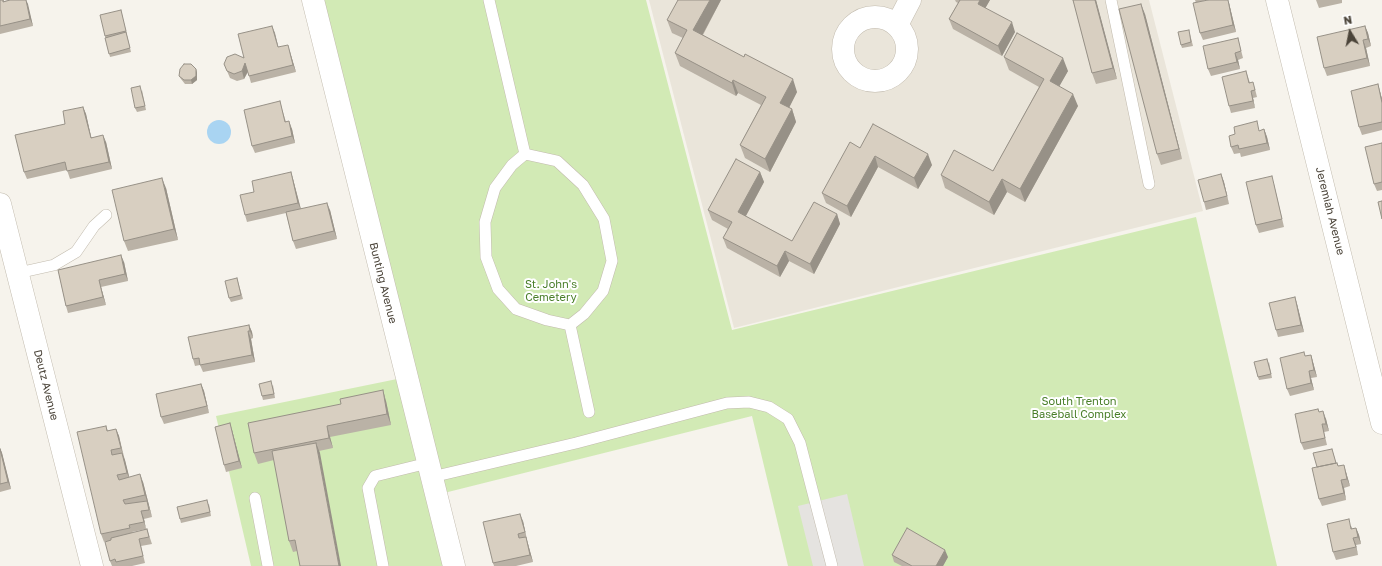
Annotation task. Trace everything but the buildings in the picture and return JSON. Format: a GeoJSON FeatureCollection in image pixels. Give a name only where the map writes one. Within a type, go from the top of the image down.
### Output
{"type":"FeatureCollection","features":[{"type":"Feature","properties":{"kind":"street","name":"Bunting Avenue"},"geometry":{"type":"LineString","coordinates":[[313,0],[454,566]]}},
{"type":"Feature","properties":{"kind":"street"},"geometry":{"type":"LineString","coordinates":[[897,26],[910,0]]}},
{"type":"Feature","properties":{"kind":"street","name":"Jeremiah Avenue"},"geometry":{"type":"LineString","coordinates":[[1277,0],[1378,386],[1382,423]]}},
{"type":"Feature","properties":{"kind":"street","name":"Deutz Avenue"},"geometry":{"type":"LineString","coordinates":[[0,204],[92,566]]}},
{"type":"Feature","properties":{"kind":"lane"},"geometry":{"type":"LineString","coordinates":[[489,0],[526,154]]}},
{"type":"Feature","properties":{"kind":"lane"},"geometry":{"type":"LineString","coordinates":[[1111,0],[1149,184]]}},
{"type":"Feature","properties":{"kind":"lane"},"geometry":{"type":"LineString","coordinates":[[526,154],[557,161],[584,185],[604,219],[612,261],[603,292],[584,314],[570,325]]}},
{"type":"Feature","properties":{"kind":"lane"},"geometry":{"type":"LineString","coordinates":[[526,154],[512,165],[495,188],[484,222],[486,257],[498,289],[516,308],[547,320],[570,325]]}},
{"type":"Feature","properties":{"kind":"lane"},"geometry":{"type":"LineString","coordinates":[[18,273],[54,265],[76,252],[94,226],[106,215]]}},
{"type":"Feature","properties":{"kind":"lane"},"geometry":{"type":"LineString","coordinates":[[570,325],[589,412]]}},
{"type":"Feature","properties":{"kind":"lane"},"geometry":{"type":"LineString","coordinates":[[383,566],[368,488],[375,476],[430,470],[576,443],[727,404],[749,402],[769,407],[788,419],[800,443],[832,566]]}},
{"type":"Feature","properties":{"kind":"lane"},"geometry":{"type":"LineString","coordinates":[[255,498],[268,566]]}},
{"type":"Feature","properties":{"kind":"shaded area"},"geometry":{"type":"Polygon","coordinates":[[[649,0],[1149,0],[1203,211],[734,328],[649,0]]]}},
{"type":"Feature","properties":{"kind":"shaded area"},"geometry":{"type":"Polygon","coordinates":[[[847,494],[864,566],[813,566],[798,506],[847,494]]]}},
{"type":"Feature","properties":{"kind":"green space"},"geometry":{"type":"Polygon","coordinates":[[[309,0],[646,0],[732,330],[1196,217],[1277,566],[788,566],[752,416],[432,496],[449,566],[251,566],[216,416],[402,378],[309,0]]]}},
{"type":"Feature","properties":{"kind":"water"},"geometry":{"type":"Polygon","coordinates":[[[219,120],[227,124],[231,132],[227,140],[219,144],[211,140],[207,132],[211,124],[219,120]]]}},
{"type":"Feature","properties":{"kind":"park label","name":"St. John's Cemetery"},"geometry":{"type":"Point","coordinates":[551,291]}},
{"type":"Feature","properties":{"kind":"park label","name":"South Trenton Baseball Complex"},"geometry":{"type":"Point","coordinates":[1079,408]}}]}
